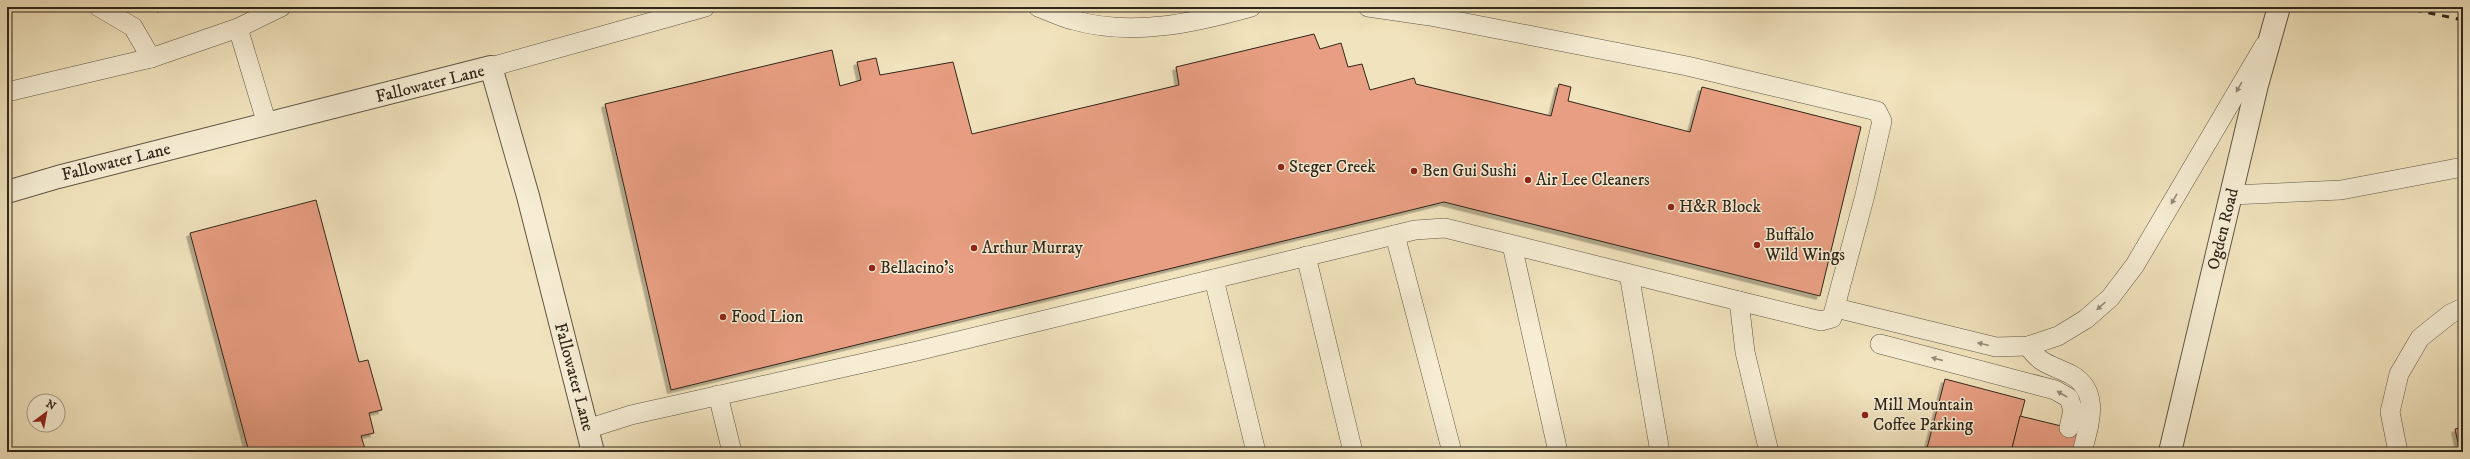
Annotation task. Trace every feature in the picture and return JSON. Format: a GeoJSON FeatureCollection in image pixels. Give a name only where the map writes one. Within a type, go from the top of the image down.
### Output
{"type":"FeatureCollection","features":[{"type":"Feature","properties":{"kind":"street","name":"Ogden Road"},"geometry":{"type":"LineString","coordinates":[[2170,452],[2257,85],[2279,7]]}},
{"type":"Feature","properties":{"kind":"street","name":"Fallowater Lane"},"geometry":{"type":"LineString","coordinates":[[7,192],[58,177],[492,67],[528,196],[593,452]]}},
{"type":"Feature","properties":{"kind":"lane"},"geometry":{"type":"LineString","coordinates":[[99,7],[133,28],[151,58]]}},
{"type":"Feature","properties":{"kind":"lane"},"geometry":{"type":"LineString","coordinates":[[7,92],[151,58],[238,28],[281,7]]}},
{"type":"Feature","properties":{"kind":"lane"},"geometry":{"type":"LineString","coordinates":[[492,67],[705,7]]}},
{"type":"Feature","properties":{"kind":"lane"},"geometry":{"type":"LineString","coordinates":[[1038,7],[1073,20],[1122,27],[1170,26],[1208,19],[1251,7]]}},
{"type":"Feature","properties":{"kind":"lane"},"geometry":{"type":"LineString","coordinates":[[587,429],[631,416],[718,395],[917,351],[1415,230],[1445,228],[1821,321],[1832,318],[1836,308],[1882,121],[1877,111],[1687,66],[1430,16],[1368,7]]}},
{"type":"Feature","properties":{"kind":"lane"},"geometry":{"type":"LineString","coordinates":[[238,28],[267,124]]}},
{"type":"Feature","properties":{"kind":"lane"},"geometry":{"type":"LineString","coordinates":[[1836,308],[1996,347],[2028,346],[2058,336],[2086,319],[2110,298],[2135,265],[2273,29]]}},
{"type":"Feature","properties":{"kind":"lane"},"geometry":{"type":"LineString","coordinates":[[2231,195],[2341,190],[2463,167]]}},
{"type":"Feature","properties":{"kind":"lane"},"geometry":{"type":"LineString","coordinates":[[1395,235],[1452,452]]}},
{"type":"Feature","properties":{"kind":"lane"},"geometry":{"type":"LineString","coordinates":[[1512,245],[1558,452]]}},
{"type":"Feature","properties":{"kind":"lane"},"geometry":{"type":"LineString","coordinates":[[1306,256],[1353,452]]}},
{"type":"Feature","properties":{"kind":"lane"},"geometry":{"type":"LineString","coordinates":[[1629,274],[1660,452]]}},
{"type":"Feature","properties":{"kind":"lane"},"geometry":{"type":"LineString","coordinates":[[1214,279],[1256,452]]}},
{"type":"Feature","properties":{"kind":"lane"},"geometry":{"type":"LineString","coordinates":[[1739,301],[1745,352],[1769,452]]}},
{"type":"Feature","properties":{"kind":"lane"},"geometry":{"type":"LineString","coordinates":[[2398,452],[2390,412],[2399,374],[2420,338],[2450,314],[2463,308]]}},
{"type":"Feature","properties":{"kind":"lane"},"geometry":{"type":"LineString","coordinates":[[1880,344],[2055,390],[2069,398],[2073,410],[2069,428]]}},
{"type":"Feature","properties":{"kind":"lane"},"geometry":{"type":"LineString","coordinates":[[2028,346],[2037,359],[2050,367],[2071,375],[2083,386],[2090,398],[2092,411],[2082,452]]}},
{"type":"Feature","properties":{"kind":"lane"},"geometry":{"type":"LineString","coordinates":[[718,395],[732,452]]}},
{"type":"Feature","properties":{"kind":"building"},"geometry":{"type":"Polygon","coordinates":[[[1314,34],[1320,49],[1341,43],[1348,67],[1362,64],[1370,90],[1414,78],[1416,84],[1551,116],[1559,84],[1571,87],[1568,101],[1690,132],[1702,87],[1861,127],[1820,296],[1444,202],[671,390],[605,104],[832,50],[840,86],[861,80],[857,62],[876,58],[880,75],[953,62],[972,134],[1179,85],[1176,67],[1314,34]]]}},
{"type":"Feature","properties":{"kind":"building"},"geometry":{"type":"Polygon","coordinates":[[[316,200],[359,362],[368,360],[382,410],[369,413],[374,433],[361,436],[366,452],[249,452],[190,233],[316,200]]]}},
{"type":"Feature","properties":{"kind":"building"},"geometry":{"type":"Polygon","coordinates":[[[1945,379],[2025,400],[2011,452],[1926,452],[1945,379]]]}},
{"type":"Feature","properties":{"kind":"building"},"geometry":{"type":"Polygon","coordinates":[[[2020,416],[2082,431],[2076,452],[2011,452],[2020,416]]]}},
{"type":"Feature","properties":{"kind":"building"},"geometry":{"type":"Polygon","coordinates":[[[2463,427],[2463,452],[2460,452],[2455,429],[2463,427]]]}},
{"type":"Feature","properties":{"kind":"railway"},"geometry":{"type":"LineString","coordinates":[[2401,7],[2463,20]]}},
{"type":"Feature","properties":{"kind":"place","name":"Steger Creek"},"geometry":{"type":"Point","coordinates":[1281,167]}},
{"type":"Feature","properties":{"kind":"place","name":"Ben Gui Sushi"},"geometry":{"type":"Point","coordinates":[1414,171]}},
{"type":"Feature","properties":{"kind":"place","name":"Air Lee Cleaners"},"geometry":{"type":"Point","coordinates":[1528,180]}},
{"type":"Feature","properties":{"kind":"place","name":"H&R Block"},"geometry":{"type":"Point","coordinates":[1671,207]}},
{"type":"Feature","properties":{"kind":"place","name":"Buffalo Wild Wings"},"geometry":{"type":"Point","coordinates":[1757,245]}},
{"type":"Feature","properties":{"kind":"place","name":"Arthur Murray"},"geometry":{"type":"Point","coordinates":[974,248]}},
{"type":"Feature","properties":{"kind":"place","name":"Bellacino's"},"geometry":{"type":"Point","coordinates":[872,268]}},
{"type":"Feature","properties":{"kind":"place","name":"Food Lion"},"geometry":{"type":"Point","coordinates":[723,317]}},
{"type":"Feature","properties":{"kind":"place","name":"Mill Mountain Coffee Parking"},"geometry":{"type":"Point","coordinates":[1865,415]}}]}
